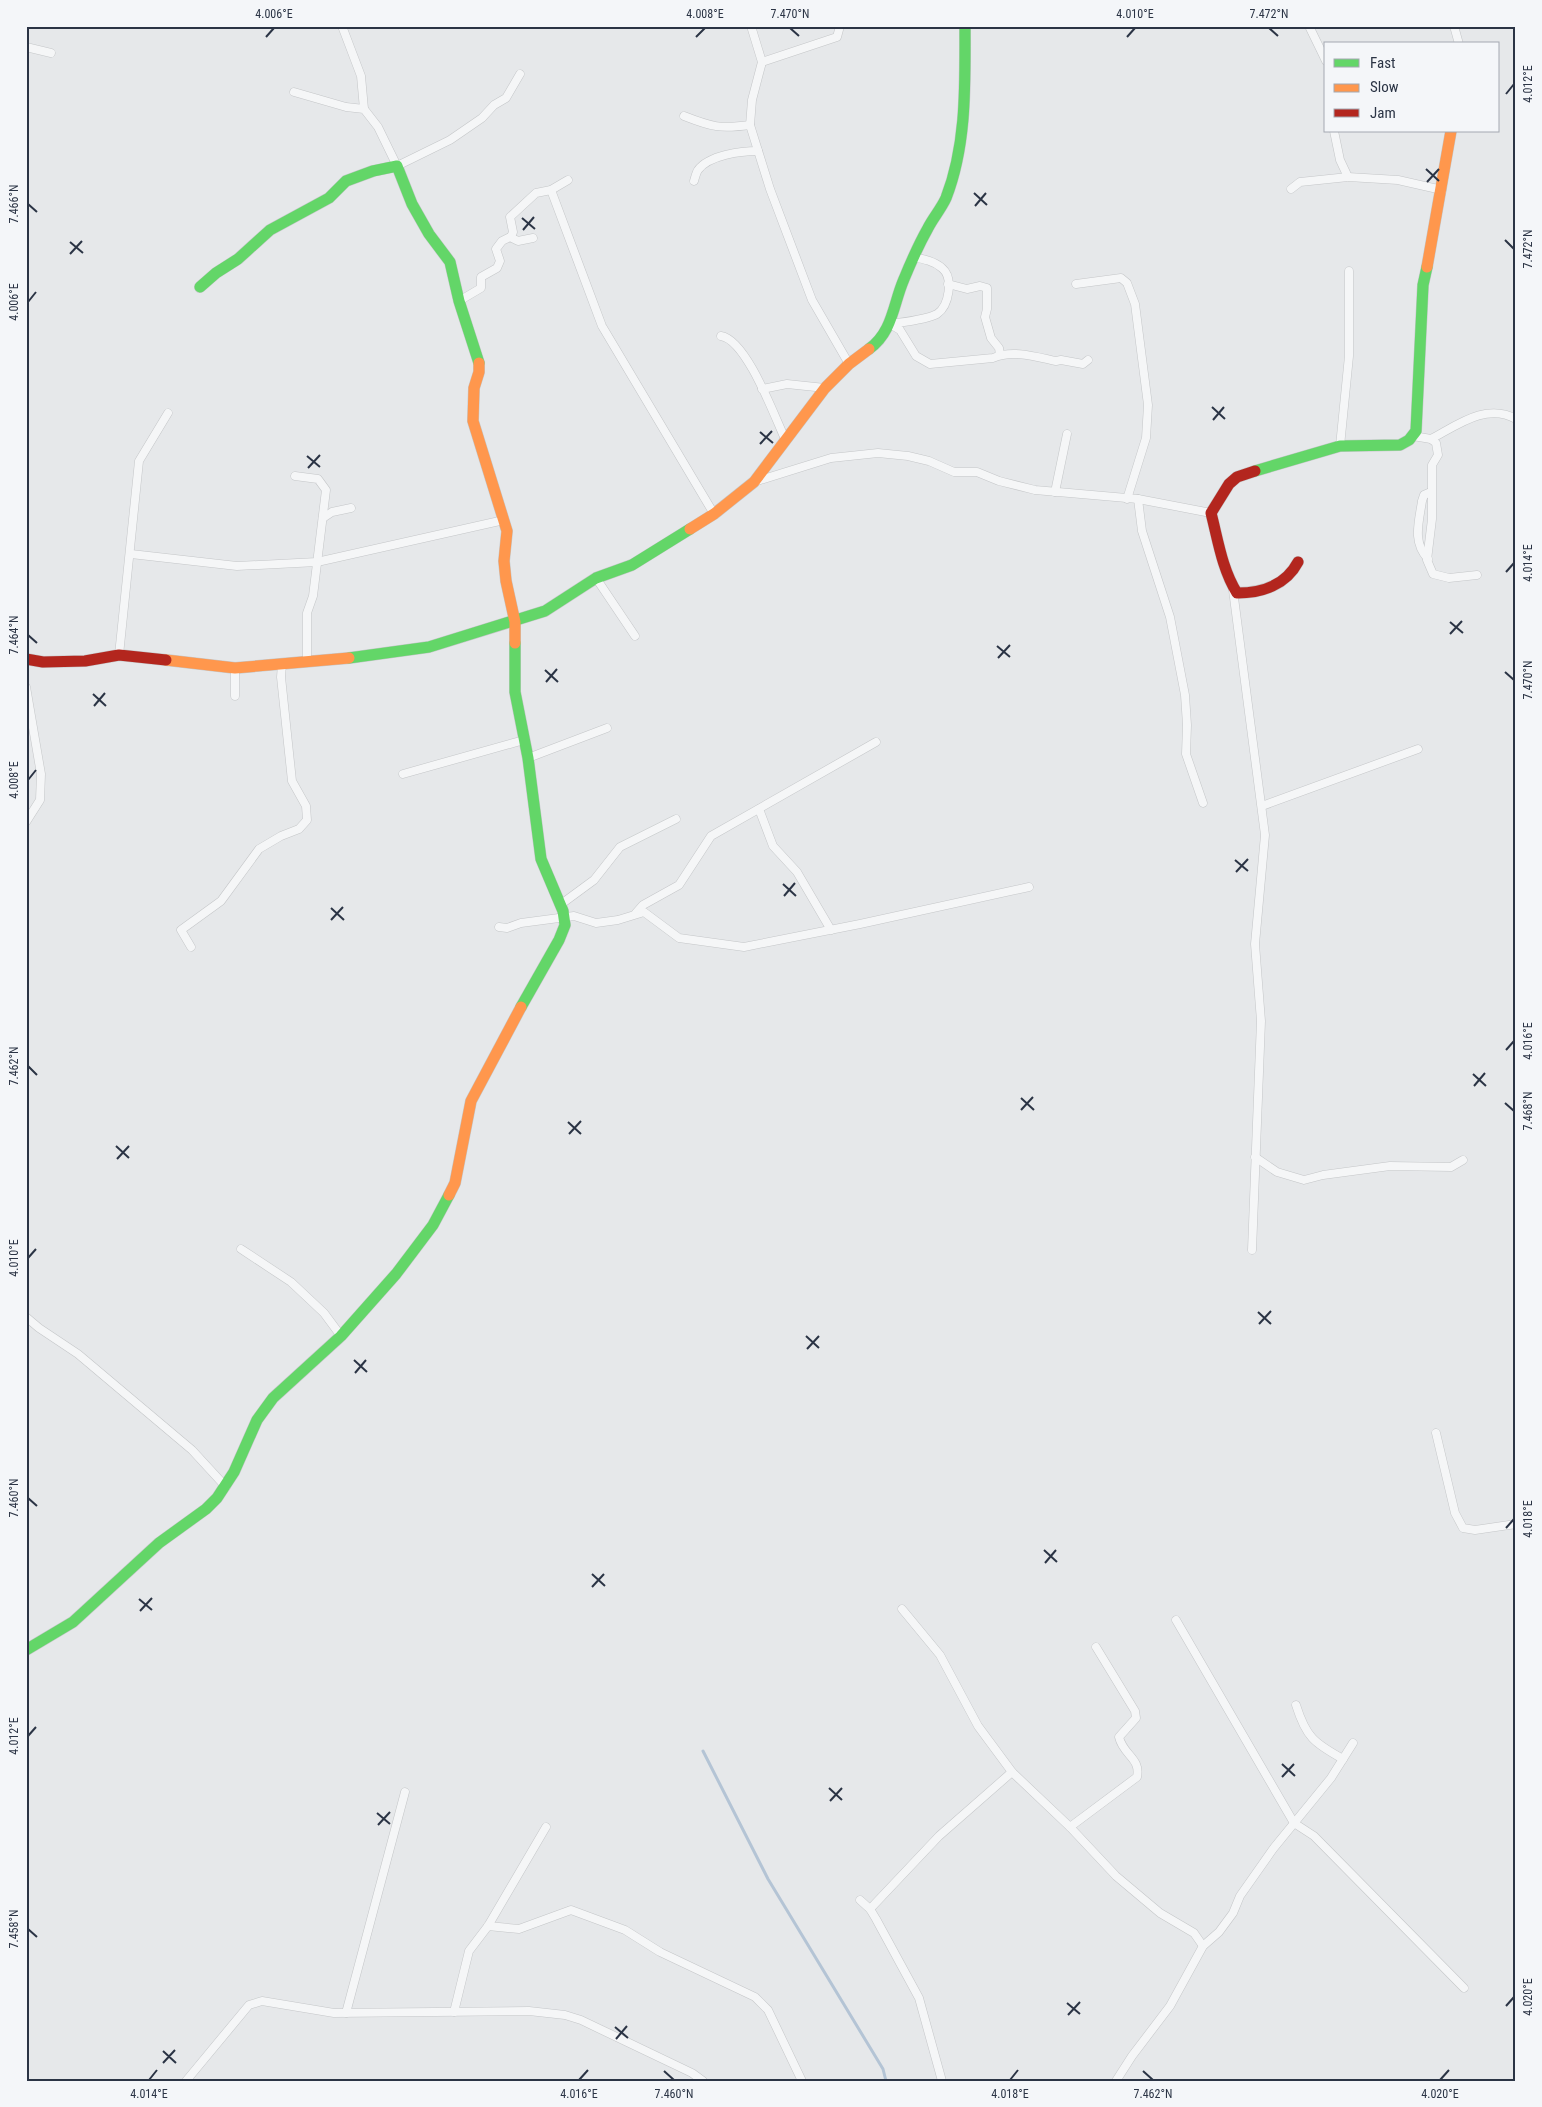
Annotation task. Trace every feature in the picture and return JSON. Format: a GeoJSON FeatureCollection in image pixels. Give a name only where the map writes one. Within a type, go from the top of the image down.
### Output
{"type":"FeatureCollection","features":[{"type":"Feature","properties":{"kind":"street"},"geometry":{"type":"LineString","coordinates":[[26,1650],[73,1622],[154,1548],[206,1509],[226,1487],[257,1420],[272,1398],[341,1336],[396,1274],[433,1225],[455,1184],[471,1101],[518,1011],[560,940],[565,925],[560,905],[541,859],[528,758],[515,692],[515,622],[504,561],[507,531],[473,421],[474,388],[479,372],[479,362],[459,301],[450,262],[429,234],[416,212],[378,127],[364,109],[361,76],[342,26]]}},
{"type":"Feature","properties":{"kind":"street"},"geometry":{"type":"LineString","coordinates":[[751,26],[762,62],[752,100],[750,125],[770,189],[812,300],[849,364]]}},
{"type":"Feature","properties":{"kind":"street"},"geometry":{"type":"LineString","coordinates":[[762,62],[837,37],[840,26]]}},
{"type":"Feature","properties":{"kind":"street"},"geometry":{"type":"LineString","coordinates":[[26,659],[43,662],[85,662],[119,655],[235,668],[382,655],[429,647],[515,622],[545,611],[596,578],[632,565],[714,514],[754,482],[786,441],[804,413],[825,388],[849,364],[876,344],[890,324],[900,288],[913,257],[928,226],[945,200],[955,169],[962,131],[965,90],[965,26]]}},
{"type":"Feature","properties":{"kind":"street"},"geometry":{"type":"LineString","coordinates":[[1309,26],[1324,57]]}},
{"type":"Feature","properties":{"kind":"street"},"geometry":{"type":"LineString","coordinates":[[1454,26],[1458,42]]}},
{"type":"Feature","properties":{"kind":"street"},"geometry":{"type":"LineString","coordinates":[[26,47],[51,53]]}},
{"type":"Feature","properties":{"kind":"street"},"geometry":{"type":"LineString","coordinates":[[200,287],[216,273],[238,259],[270,230],[329,198],[346,181],[373,171],[397,166],[450,140],[482,118],[494,105],[506,98],[520,74]]}},
{"type":"Feature","properties":{"kind":"street"},"geometry":{"type":"LineString","coordinates":[[294,92],[346,107],[364,109]]}},
{"type":"Feature","properties":{"kind":"street"},"geometry":{"type":"LineString","coordinates":[[684,116],[711,127],[750,125]]}},
{"type":"Feature","properties":{"kind":"street"},"geometry":{"type":"LineString","coordinates":[[1334,132],[1340,160],[1348,177]]}},
{"type":"Feature","properties":{"kind":"street"},"geometry":{"type":"LineString","coordinates":[[1252,1250],[1261,1021],[1255,944],[1265,835],[1233,588],[1211,513],[1229,484],[1237,477],[1340,446],[1400,445],[1413,436],[1416,431],[1423,285],[1442,190],[1451,132]]}},
{"type":"Feature","properties":{"kind":"street"},"geometry":{"type":"LineString","coordinates":[[694,182],[699,169],[715,159],[743,151],[758,151]]}},
{"type":"Feature","properties":{"kind":"street"},"geometry":{"type":"LineString","coordinates":[[1291,189],[1300,182],[1348,177],[1398,180],[1442,190]]}},
{"type":"Feature","properties":{"kind":"street"},"geometry":{"type":"LineString","coordinates":[[459,301],[481,288],[481,277],[497,268],[500,261],[496,249],[502,241],[511,237],[513,232],[510,216],[536,193],[551,190],[568,180]]}},
{"type":"Feature","properties":{"kind":"street"},"geometry":{"type":"LineString","coordinates":[[551,190],[602,326],[714,514]]}},
{"type":"Feature","properties":{"kind":"street"},"geometry":{"type":"LineString","coordinates":[[511,237],[518,241],[532,238]]}},
{"type":"Feature","properties":{"kind":"street"},"geometry":{"type":"LineString","coordinates":[[890,324],[936,314],[943,308],[949,292],[948,277],[943,268],[927,260],[913,257]]}},
{"type":"Feature","properties":{"kind":"street"},"geometry":{"type":"LineString","coordinates":[[1340,446],[1349,356],[1349,270]]}},
{"type":"Feature","properties":{"kind":"street"},"geometry":{"type":"LineString","coordinates":[[1076,284],[1121,278],[1127,284],[1135,304],[1148,405],[1146,438],[1127,499]]}},
{"type":"Feature","properties":{"kind":"street"},"geometry":{"type":"LineString","coordinates":[[948,284],[967,289],[980,286],[986,288],[987,309],[985,317],[991,338],[999,348],[1000,355]]}},
{"type":"Feature","properties":{"kind":"street"},"geometry":{"type":"LineString","coordinates":[[890,324],[900,330],[916,356],[930,364],[993,358],[1011,354],[1083,364],[1088,360]]}},
{"type":"Feature","properties":{"kind":"street"},"geometry":{"type":"LineString","coordinates":[[721,336],[728,337],[738,347],[751,366],[786,441]]}},
{"type":"Feature","properties":{"kind":"street"},"geometry":{"type":"LineString","coordinates":[[762,389],[787,384],[825,388]]}},
{"type":"Feature","properties":{"kind":"street"},"geometry":{"type":"LineString","coordinates":[[1431,439],[1461,421],[1487,413],[1513,417],[1516,408]]}},
{"type":"Feature","properties":{"kind":"street"},"geometry":{"type":"LineString","coordinates":[[119,655],[131,554],[133,508],[139,461],[168,413]]}},
{"type":"Feature","properties":{"kind":"street"},"geometry":{"type":"LineString","coordinates":[[1054,492],[1067,434]]}},
{"type":"Feature","properties":{"kind":"street"},"geometry":{"type":"LineString","coordinates":[[1413,436],[1431,439],[1436,443],[1438,455],[1432,464],[1432,519],[1428,559]]}},
{"type":"Feature","properties":{"kind":"street"},"geometry":{"type":"LineString","coordinates":[[754,482],[831,458],[878,453],[908,456],[930,461],[954,472],[977,472],[999,481],[1035,490],[1138,500],[1211,513]]}},
{"type":"Feature","properties":{"kind":"street"},"geometry":{"type":"LineString","coordinates":[[295,476],[318,480],[326,490],[313,596],[307,613],[307,662]]}},
{"type":"Feature","properties":{"kind":"street"},"geometry":{"type":"LineString","coordinates":[[1431,492],[1424,495],[1422,501],[1417,540],[1419,548],[1428,559],[1434,574],[1449,578],[1477,575]]}},
{"type":"Feature","properties":{"kind":"street"},"geometry":{"type":"LineString","coordinates":[[1138,500],[1142,531],[1170,617],[1184,694],[1187,725],[1186,754],[1203,803]]}},
{"type":"Feature","properties":{"kind":"street"},"geometry":{"type":"LineString","coordinates":[[323,518],[332,512],[350,508]]}},
{"type":"Feature","properties":{"kind":"street"},"geometry":{"type":"LineString","coordinates":[[131,554],[237,566],[317,562],[504,520]]}},
{"type":"Feature","properties":{"kind":"street"},"geometry":{"type":"LineString","coordinates":[[1233,588],[1237,593],[1244,594],[1262,591],[1286,580],[1295,570],[1298,562]]}},
{"type":"Feature","properties":{"kind":"street"},"geometry":{"type":"LineString","coordinates":[[596,578],[634,636]]}},
{"type":"Feature","properties":{"kind":"street"},"geometry":{"type":"LineString","coordinates":[[191,947],[181,930],[221,902],[259,849],[299,829],[306,820],[306,806],[292,781],[281,677],[282,664]]}},
{"type":"Feature","properties":{"kind":"street"},"geometry":{"type":"LineString","coordinates":[[235,668],[236,696]]}},
{"type":"Feature","properties":{"kind":"street"},"geometry":{"type":"LineString","coordinates":[[26,687],[41,774],[40,800],[26,822]]}},
{"type":"Feature","properties":{"kind":"street"},"geometry":{"type":"LineString","coordinates":[[528,758],[607,728]]}},
{"type":"Feature","properties":{"kind":"street"},"geometry":{"type":"LineString","coordinates":[[403,774],[524,740]]}},
{"type":"Feature","properties":{"kind":"street"},"geometry":{"type":"LineString","coordinates":[[636,913],[643,905],[678,885],[711,836],[876,742]]}},
{"type":"Feature","properties":{"kind":"street"},"geometry":{"type":"LineString","coordinates":[[1262,806],[1418,749]]}},
{"type":"Feature","properties":{"kind":"street"},"geometry":{"type":"LineString","coordinates":[[759,809],[773,846],[797,872],[831,930]]}},
{"type":"Feature","properties":{"kind":"street"},"geometry":{"type":"LineString","coordinates":[[560,905],[594,880],[620,847],[676,819]]}},
{"type":"Feature","properties":{"kind":"street"},"geometry":{"type":"LineString","coordinates":[[499,927],[507,928],[521,923],[563,919],[574,916],[596,923],[618,920],[644,912],[679,938],[744,947],[1029,887]]}},
{"type":"Feature","properties":{"kind":"street"},"geometry":{"type":"LineString","coordinates":[[1256,1157],[1277,1172],[1304,1180],[1323,1175],[1390,1166],[1450,1167],[1463,1160]]}},
{"type":"Feature","properties":{"kind":"street"},"geometry":{"type":"LineString","coordinates":[[241,1249],[291,1282],[324,1313],[341,1336]]}},
{"type":"Feature","properties":{"kind":"street"},"geometry":{"type":"LineString","coordinates":[[26,1317],[78,1354],[192,1450],[226,1487]]}},
{"type":"Feature","properties":{"kind":"street"},"geometry":{"type":"LineString","coordinates":[[1436,1434],[1455,1513],[1463,1528],[1475,1530],[1516,1524]]}},
{"type":"Feature","properties":{"kind":"street"},"geometry":{"type":"LineString","coordinates":[[902,1609],[940,1655],[978,1726],[1012,1772],[1070,1827],[1116,1876],[1160,1912],[1194,1933],[1203,1946]]}},
{"type":"Feature","properties":{"kind":"street"},"geometry":{"type":"LineString","coordinates":[[1176,1620],[1294,1823],[1314,1836],[1464,1988]]}},
{"type":"Feature","properties":{"kind":"street"},"geometry":{"type":"LineString","coordinates":[[1070,1827],[1138,1778],[1139,1768],[1121,1746],[1119,1737],[1136,1718],[1135,1711],[1096,1647]]}},
{"type":"Feature","properties":{"kind":"street"},"geometry":{"type":"LineString","coordinates":[[1296,1705],[1301,1721],[1309,1736],[1343,1758]]}},
{"type":"Feature","properties":{"kind":"street"},"geometry":{"type":"LineString","coordinates":[[1116,2081],[1132,2056],[1170,2006],[1203,1946],[1219,1932],[1233,1913],[1245,1888],[1273,1848],[1331,1778],[1353,1743]]}},
{"type":"Feature","properties":{"kind":"street"},"geometry":{"type":"LineString","coordinates":[[870,1908],[939,1836],[1012,1772]]}},
{"type":"Feature","properties":{"kind":"street"},"geometry":{"type":"LineString","coordinates":[[346,2013],[405,1792]]}},
{"type":"Feature","properties":{"kind":"street"},"geometry":{"type":"LineString","coordinates":[[454,2012],[469,1951],[488,1926],[546,1827]]}},
{"type":"Feature","properties":{"kind":"street"},"geometry":{"type":"LineString","coordinates":[[860,1900],[870,1908],[919,1998],[942,2081]]}},
{"type":"Feature","properties":{"kind":"street"},"geometry":{"type":"LineString","coordinates":[[488,1926],[519,1929],[571,1910],[625,1930],[660,1952],[755,1997],[768,2010],[802,2081]]}},
{"type":"Feature","properties":{"kind":"street"},"geometry":{"type":"LineString","coordinates":[[186,2081],[249,2005],[262,2001],[334,2013],[529,2011],[565,2015],[581,2020],[675,2065],[703,2081]]}},
{"type":"Feature","properties":{"kind":"waterway"},"geometry":{"type":"LineString","coordinates":[[703,1751],[768,1879],[883,2069],[886,2081]]}},
{"type":"Feature","properties":{"kind":"traffic: fast"},"geometry":{"type":"LineString","coordinates":[[869,349],[877,342],[888,326],[909,266],[946,198],[953,177],[958,157],[963,114],[965,26]]}},
{"type":"Feature","properties":{"kind":"traffic: fast"},"geometry":{"type":"LineString","coordinates":[[200,287],[216,273],[238,259],[270,230],[329,198],[346,181],[373,171],[397,166],[412,204],[429,234],[450,262],[459,301],[479,363]]}},
{"type":"Feature","properties":{"kind":"traffic: fast"},"geometry":{"type":"LineString","coordinates":[[1255,471],[1340,446],[1400,445],[1409,440],[1416,431],[1423,285],[1427,267]]}},
{"type":"Feature","properties":{"kind":"traffic: fast"},"geometry":{"type":"LineString","coordinates":[[349,658],[429,647],[545,611],[596,578],[632,565],[690,529]]}},
{"type":"Feature","properties":{"kind":"traffic: fast"},"geometry":{"type":"LineString","coordinates":[[515,643],[515,692],[528,758],[541,859],[563,911],[565,925],[559,940],[521,1007]]}},
{"type":"Feature","properties":{"kind":"traffic: fast"},"geometry":{"type":"LineString","coordinates":[[26,1650],[73,1622],[159,1543],[206,1509],[217,1498],[234,1472],[257,1420],[273,1398],[341,1336],[396,1274],[433,1225],[449,1195]]}},
{"type":"Feature","properties":{"kind":"traffic: slow"},"geometry":{"type":"LineString","coordinates":[[1427,267],[1451,132]]}},
{"type":"Feature","properties":{"kind":"traffic: slow"},"geometry":{"type":"LineString","coordinates":[[690,529],[714,514],[754,482],[825,388],[849,364],[869,349]]}},
{"type":"Feature","properties":{"kind":"traffic: slow"},"geometry":{"type":"LineString","coordinates":[[479,363],[479,372],[474,388],[473,421],[507,531],[504,561],[506,581],[515,622],[515,643]]}},
{"type":"Feature","properties":{"kind":"traffic: slow"},"geometry":{"type":"LineString","coordinates":[[166,660],[235,668],[349,658]]}},
{"type":"Feature","properties":{"kind":"traffic: slow"},"geometry":{"type":"LineString","coordinates":[[449,1195],[455,1183],[471,1101],[521,1007]]}},
{"type":"Feature","properties":{"kind":"traffic: jam"},"geometry":{"type":"LineString","coordinates":[[1255,471],[1237,477],[1229,484],[1211,513],[1221,554],[1232,584],[1237,593],[1264,589],[1287,577],[1298,562]]}},
{"type":"Feature","properties":{"kind":"traffic: jam"},"geometry":{"type":"LineString","coordinates":[[26,659],[43,662],[85,661],[119,655],[166,660]]}}]}
